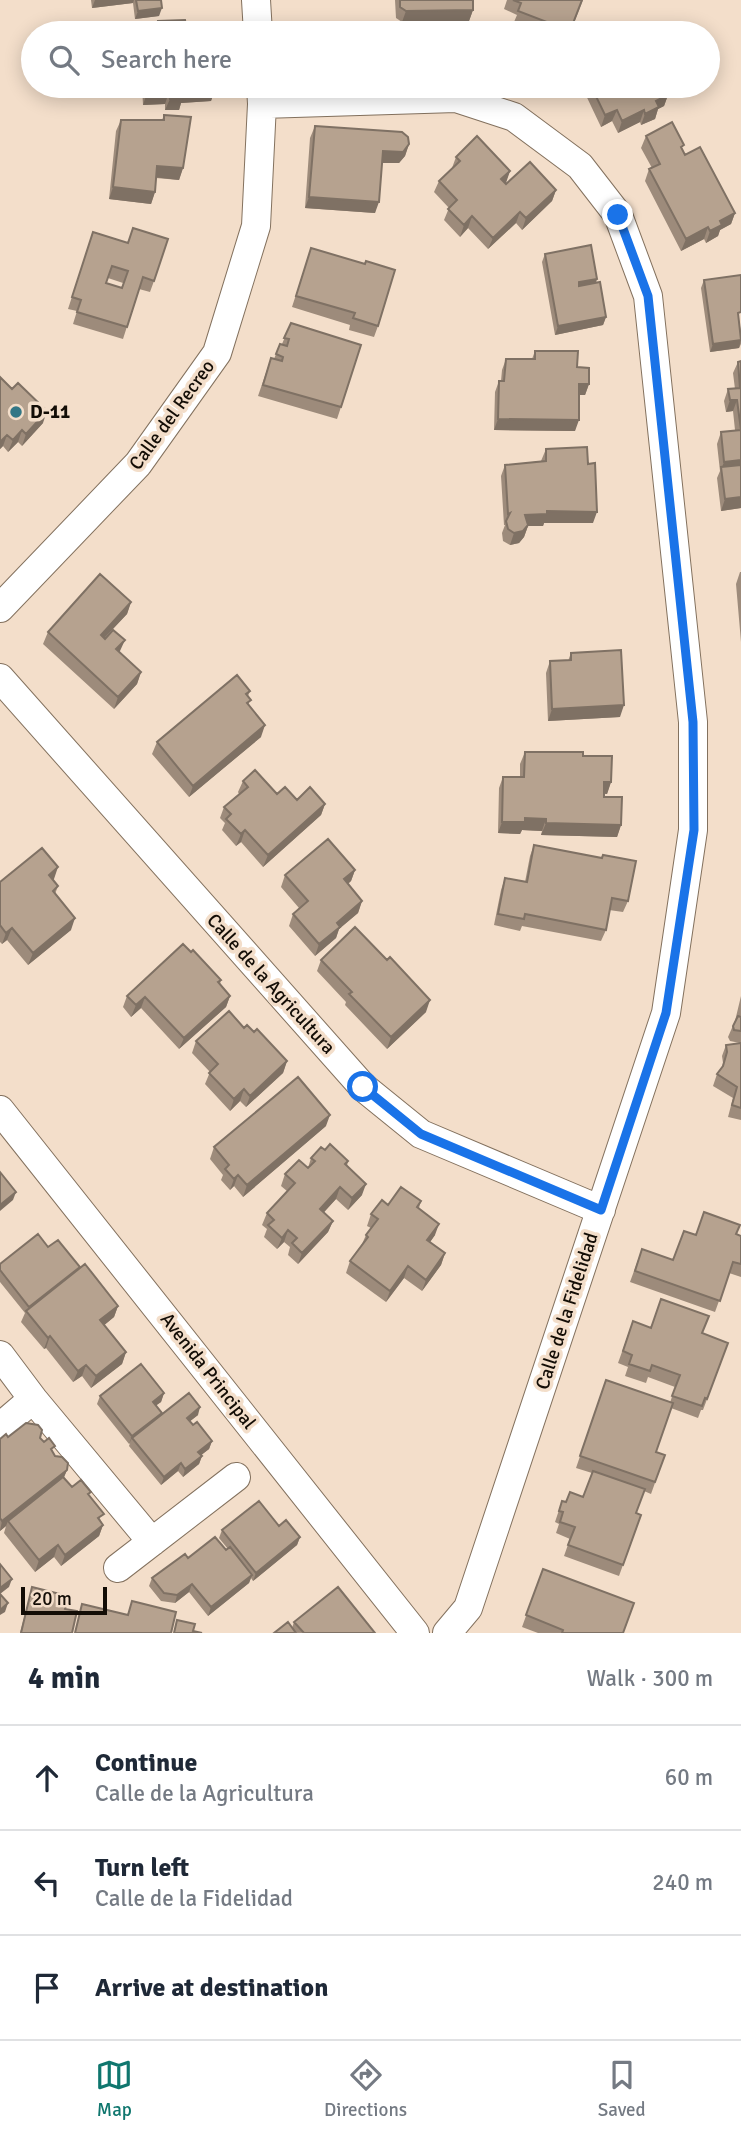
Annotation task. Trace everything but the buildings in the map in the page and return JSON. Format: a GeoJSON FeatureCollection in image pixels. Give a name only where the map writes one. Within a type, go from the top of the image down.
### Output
{"type":"FeatureCollection","features":[{"type":"Feature","properties":{"kind":"street"},"geometry":{"type":"LineString","coordinates":[[256,0],[257,21]]}},
{"type":"Feature","properties":{"kind":"street","name":"Calle del Recreo"},"geometry":{"type":"LineString","coordinates":[[0,608],[138,464],[217,353],[256,226],[262,98]]}},
{"type":"Feature","properties":{"kind":"street","name":"Calle de la Fidelidad"},"geometry":{"type":"LineString","coordinates":[[447,1633],[468,1608],[666,1013],[694,830],[693,722],[648,296],[618,215],[580,166],[514,117],[456,98]]}},
{"type":"Feature","properties":{"kind":"street","name":"Calle de la Agricultura"},"geometry":{"type":"LineString","coordinates":[[0,678],[363,1087],[421,1134],[601,1210]]}},
{"type":"Feature","properties":{"kind":"street","name":"Avenida Principal"},"geometry":{"type":"LineString","coordinates":[[0,1110],[415,1633]]}},
{"type":"Feature","properties":{"kind":"street"},"geometry":{"type":"LineString","coordinates":[[0,1355],[33,1399],[152,1542]]}},
{"type":"Feature","properties":{"kind":"street"},"geometry":{"type":"LineString","coordinates":[[0,1427],[33,1399]]}},
{"type":"Feature","properties":{"kind":"street"},"geometry":{"type":"LineString","coordinates":[[118,1568],[236,1476]]}},
{"type":"Feature","properties":{"kind":"place","name":"D-11"},"geometry":{"type":"Point","coordinates":[16,412]}},
{"type":"Feature","properties":{"kind":"route"},"geometry":{"type":"LineString","coordinates":[[363,1087],[421,1134],[601,1210],[666,1013],[694,830],[693,722],[648,296],[618,215]]}}]}
